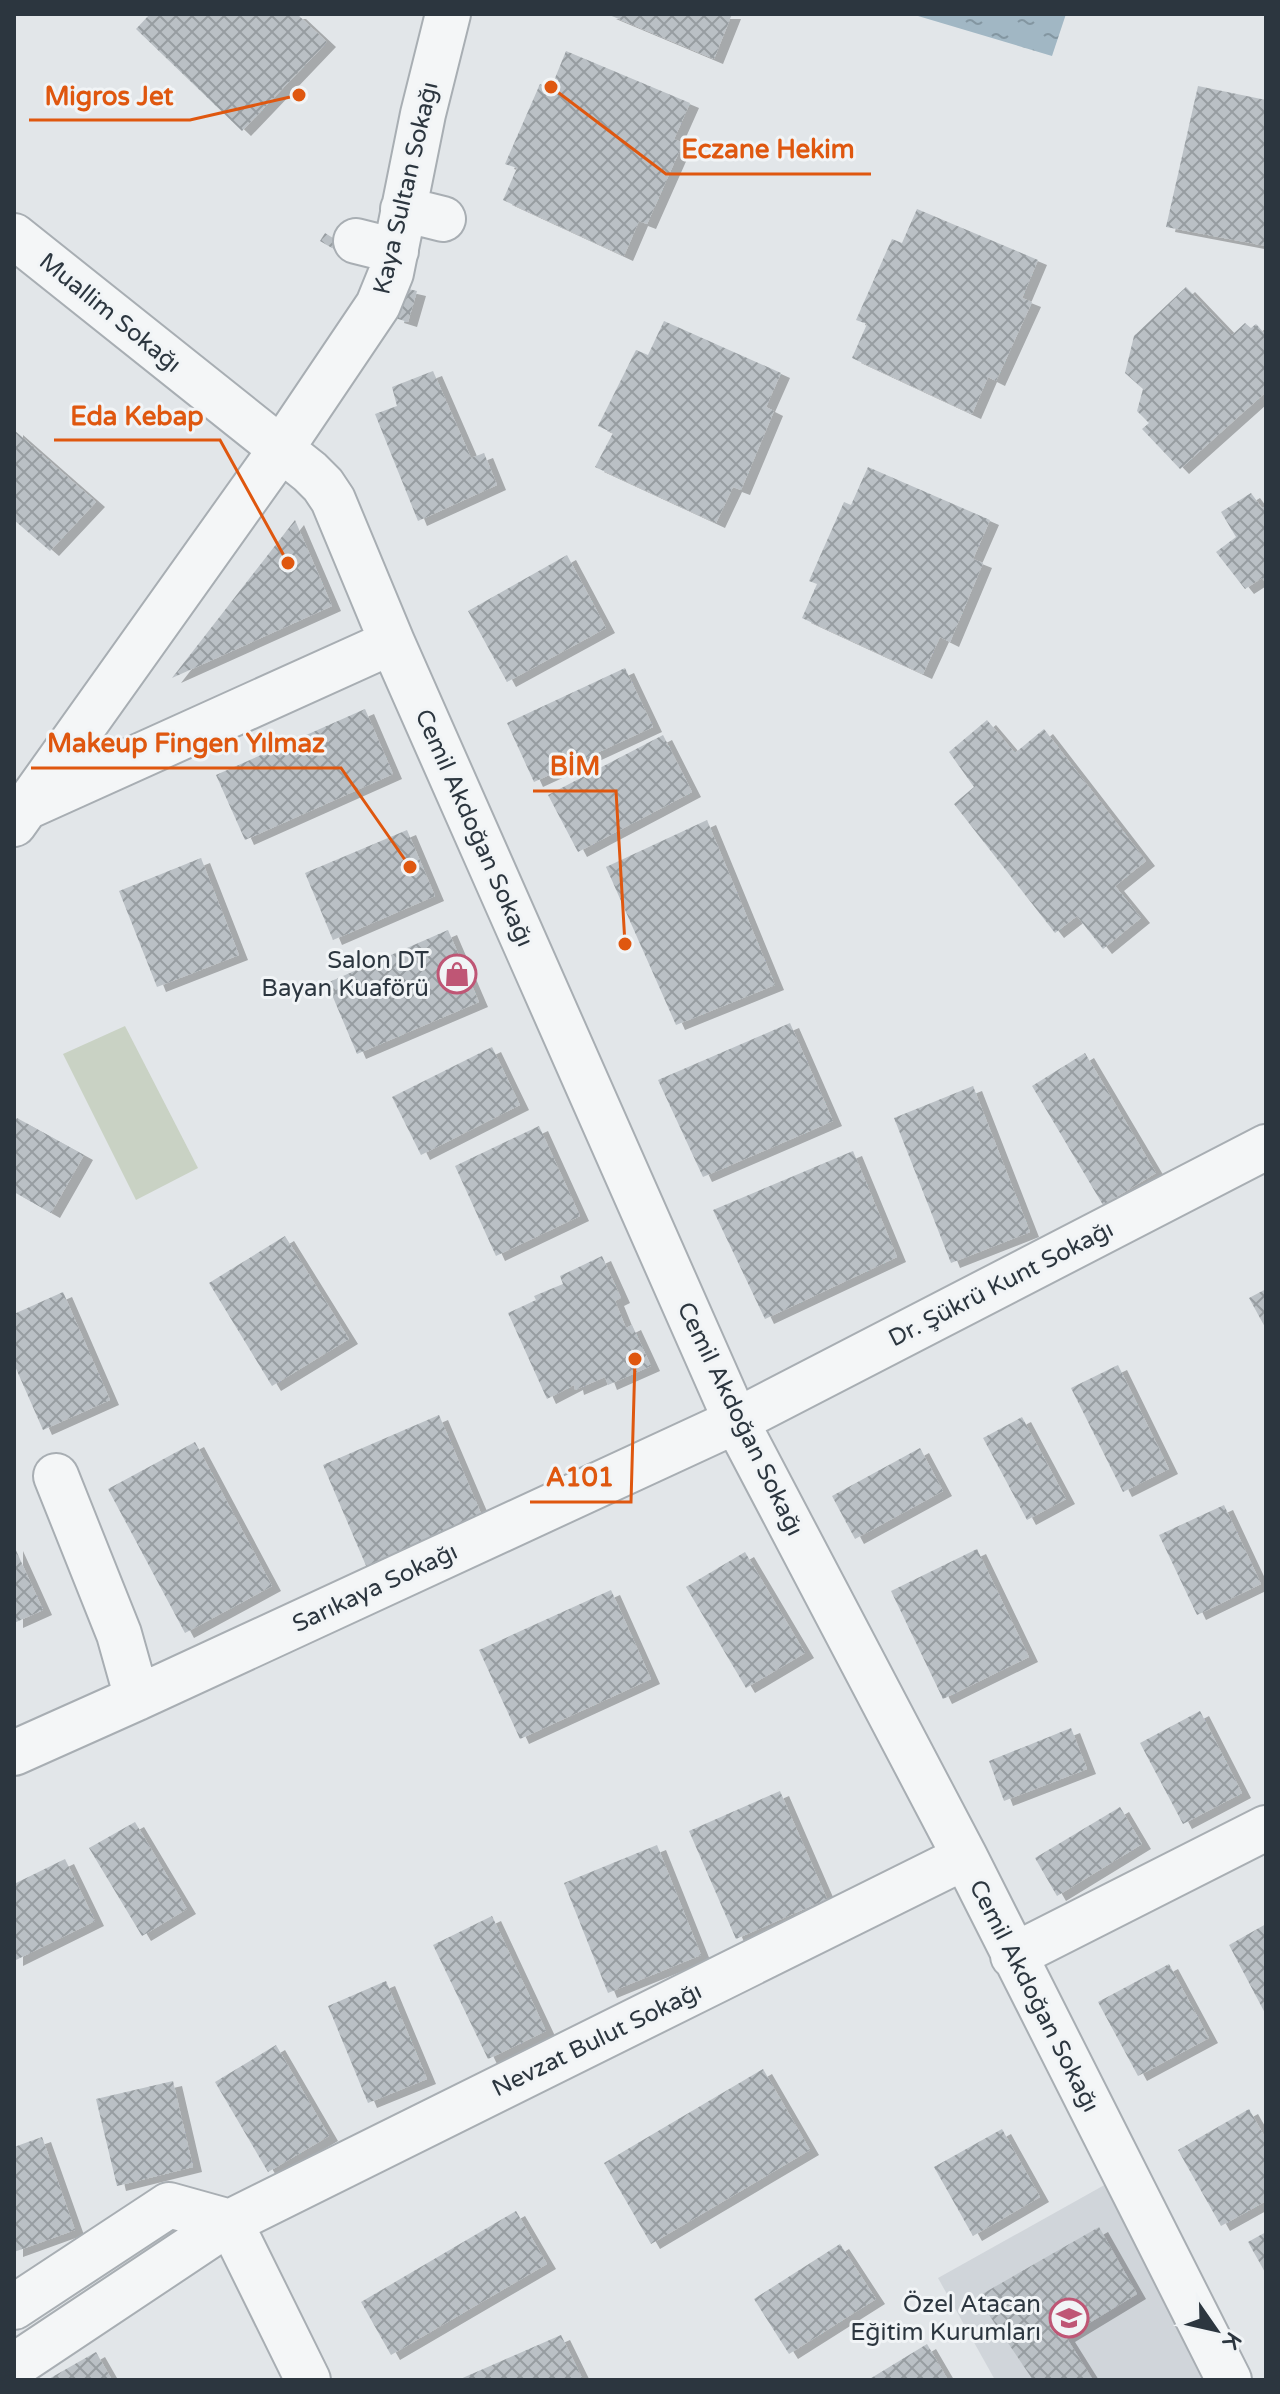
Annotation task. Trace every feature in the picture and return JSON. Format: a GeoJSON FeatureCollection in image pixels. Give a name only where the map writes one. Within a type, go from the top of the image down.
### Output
{"type":"FeatureCollection","features":[{"type":"Feature","properties":{"kind":"street","name":"Kaya Sultan Sokağı"},"geometry":{"type":"LineString","coordinates":[[18,815],[281,449],[378,305],[387,285],[376,246],[423,214],[423,114],[448,14]]}},
{"type":"Feature","properties":{"kind":"street","name":"Muallim Sokağı"},"geometry":{"type":"LineString","coordinates":[[14,236],[281,449]]}},
{"type":"Feature","properties":{"kind":"street","name":"Cemil Akdoğan Sokağı"},"geometry":{"type":"LineString","coordinates":[[281,449],[317,478],[333,500],[392,642],[736,1421],[965,1857],[1229,2380]]}},
{"type":"Feature","properties":{"kind":"street"},"geometry":{"type":"LineString","coordinates":[[18,815],[392,642]]}},
{"type":"Feature","properties":{"kind":"street","name":"Dr. Şükrü Kunt Sokağı"},"geometry":{"type":"LineString","coordinates":[[736,1421],[1266,1147]]}},
{"type":"Feature","properties":{"kind":"street","name":"Sarıkaya Sokağı"},"geometry":{"type":"LineString","coordinates":[[14,1753],[736,1421]]}},
{"type":"Feature","properties":{"kind":"street"},"geometry":{"type":"LineString","coordinates":[[56,1476],[119,1634],[137,1698]]}},
{"type":"Feature","properties":{"kind":"street"},"geometry":{"type":"LineString","coordinates":[[1013,1956],[1266,1828]]}},
{"type":"Feature","properties":{"kind":"street","name":"Nevzat Bulut Sokağı"},"geometry":{"type":"LineString","coordinates":[[14,2366],[230,2222],[965,1857]]}},
{"type":"Feature","properties":{"kind":"street"},"geometry":{"type":"LineString","coordinates":[[14,2307],[169,2205],[230,2222],[308,2380]]}},
{"type":"Feature","properties":{"kind":"shaded area","name":"Özel Atacan Eğitim Kurumları"},"geometry":{"type":"Polygon","coordinates":[[[1108,2183],[1209,2380],[995,2380],[938,2278],[1108,2183]]]}},
{"type":"Feature","properties":{"kind":"green space"},"geometry":{"type":"Polygon","coordinates":[[[125,1026],[198,1168],[136,1200],[63,1054],[125,1026]]]}},
{"type":"Feature","properties":{"kind":"water"},"geometry":{"type":"Polygon","coordinates":[[[918,14],[1066,14],[1052,56],[918,14]]]}},
{"type":"Feature","properties":{"kind":"building"},"geometry":{"type":"Polygon","coordinates":[[[150,14],[297,14],[327,42],[242,131],[136,29],[150,14]]]}},
{"type":"Feature","properties":{"kind":"building"},"geometry":{"type":"Polygon","coordinates":[[[607,14],[732,14],[714,59],[607,14]]]}},
{"type":"Feature","properties":{"kind":"building"},"geometry":{"type":"Polygon","coordinates":[[[566,51],[690,103],[674,139],[683,143],[647,224],[639,221],[624,256],[503,200],[517,168],[505,164],[540,84],[551,88],[566,51]]]}},
{"type":"Feature","properties":{"kind":"building"},"geometry":{"type":"Polygon","coordinates":[[[1198,86],[1266,100],[1266,246],[1166,227],[1198,86]]]}},
{"type":"Feature","properties":{"kind":"building"},"geometry":{"type":"Polygon","coordinates":[[[917,209],[1038,260],[1022,298],[1032,302],[996,381],[988,377],[972,414],[852,358],[867,324],[856,320],[892,239],[902,243],[917,209]]]}},
{"type":"Feature","properties":{"kind":"building"},"geometry":{"type":"Polygon","coordinates":[[[325,233],[336,240],[332,248],[320,241],[325,233]]]}},
{"type":"Feature","properties":{"kind":"building"},"geometry":{"type":"Polygon","coordinates":[[[1186,287],[1232,335],[1245,323],[1251,328],[1256,324],[1266,335],[1266,392],[1180,469],[1142,429],[1149,423],[1137,411],[1143,389],[1125,373],[1134,336],[1186,287]]]}},
{"type":"Feature","properties":{"kind":"building"},"geometry":{"type":"Polygon","coordinates":[[[404,288],[417,291],[408,322],[395,318],[404,288]]]}},
{"type":"Feature","properties":{"kind":"building"},"geometry":{"type":"Polygon","coordinates":[[[664,321],[781,373],[766,407],[774,411],[741,490],[733,487],[716,523],[595,467],[613,433],[598,426],[636,350],[648,355],[664,321]]]}},
{"type":"Feature","properties":{"kind":"building"},"geometry":{"type":"Polygon","coordinates":[[[433,371],[471,458],[484,453],[497,485],[418,521],[375,414],[397,406],[392,387],[433,371]]]}},
{"type":"Feature","properties":{"kind":"building"},"geometry":{"type":"Polygon","coordinates":[[[14,430],[96,502],[50,551],[14,520],[14,430]]]}},
{"type":"Feature","properties":{"kind":"building"},"geometry":{"type":"Polygon","coordinates":[[[868,467],[990,520],[973,559],[983,563],[950,642],[940,637],[923,674],[802,618],[817,584],[809,581],[844,502],[851,505],[868,467]]]}},
{"type":"Feature","properties":{"kind":"building"},"geometry":{"type":"Polygon","coordinates":[[[1251,493],[1262,508],[1266,506],[1266,583],[1262,578],[1245,589],[1216,552],[1236,537],[1221,512],[1251,493]]]}},
{"type":"Feature","properties":{"kind":"building"},"geometry":{"type":"Polygon","coordinates":[[[295,520],[332,606],[172,678],[295,520]]]}},
{"type":"Feature","properties":{"kind":"building"},"geometry":{"type":"Polygon","coordinates":[[[567,555],[606,628],[507,682],[468,611],[567,555]]]}},
{"type":"Feature","properties":{"kind":"building"},"geometry":{"type":"Polygon","coordinates":[[[625,668],[653,727],[534,782],[507,723],[625,668]]]}},
{"type":"Feature","properties":{"kind":"building"},"geometry":{"type":"Polygon","coordinates":[[[365,709],[393,774],[245,840],[216,775],[365,709]]]}},
{"type":"Feature","properties":{"kind":"building"},"geometry":{"type":"Polygon","coordinates":[[[987,720],[1015,753],[1044,729],[1146,861],[1115,886],[1141,918],[1103,949],[1077,916],[1055,933],[954,804],[974,787],[949,752],[987,720]]]}},
{"type":"Feature","properties":{"kind":"building"},"geometry":{"type":"Polygon","coordinates":[[[663,735],[692,792],[578,852],[548,795],[663,735]]]}},
{"type":"Feature","properties":{"kind":"building"},"geometry":{"type":"Polygon","coordinates":[[[707,820],[775,985],[676,1025],[606,867],[707,820]]]}},
{"type":"Feature","properties":{"kind":"building"},"geometry":{"type":"Polygon","coordinates":[[[407,830],[435,896],[333,940],[305,873],[407,830]]]}},
{"type":"Feature","properties":{"kind":"building"},"geometry":{"type":"Polygon","coordinates":[[[201,858],[239,955],[157,987],[119,891],[201,858]]]}},
{"type":"Feature","properties":{"kind":"building"},"geometry":{"type":"Polygon","coordinates":[[[448,930],[479,1002],[357,1054],[327,983],[448,930]]]}},
{"type":"Feature","properties":{"kind":"building"},"geometry":{"type":"Polygon","coordinates":[[[790,1023],[833,1121],[703,1177],[658,1080],[790,1023]]]}},
{"type":"Feature","properties":{"kind":"building"},"geometry":{"type":"Polygon","coordinates":[[[492,1047],[520,1105],[421,1155],[392,1097],[492,1047]]]}},
{"type":"Feature","properties":{"kind":"building"},"geometry":{"type":"Polygon","coordinates":[[[1085,1053],[1156,1173],[1103,1205],[1032,1086],[1085,1053]]]}},
{"type":"Feature","properties":{"kind":"building"},"geometry":{"type":"Polygon","coordinates":[[[973,1086],[1030,1232],[951,1263],[894,1118],[973,1086]]]}},
{"type":"Feature","properties":{"kind":"building"},"geometry":{"type":"Polygon","coordinates":[[[17,1118],[84,1155],[51,1213],[14,1192],[14,1123],[17,1118]]]}},
{"type":"Feature","properties":{"kind":"building"},"geometry":{"type":"Polygon","coordinates":[[[539,1126],[580,1216],[496,1256],[455,1166],[539,1126]]]}},
{"type":"Feature","properties":{"kind":"building"},"geometry":{"type":"Polygon","coordinates":[[[853,1151],[897,1257],[765,1319],[713,1210],[853,1151]]]}},
{"type":"Feature","properties":{"kind":"building"},"geometry":{"type":"Polygon","coordinates":[[[285,1236],[349,1339],[272,1386],[209,1283],[285,1236]]]}},
{"type":"Feature","properties":{"kind":"building"},"geometry":{"type":"Polygon","coordinates":[[[602,1256],[621,1298],[615,1301],[626,1328],[632,1325],[651,1366],[608,1385],[605,1377],[575,1390],[574,1385],[547,1399],[508,1313],[536,1300],[534,1296],[563,1284],[560,1276],[602,1256]]]}},
{"type":"Feature","properties":{"kind":"building"},"geometry":{"type":"Polygon","coordinates":[[[1266,1289],[1266,1329],[1249,1298],[1266,1289]]]}},
{"type":"Feature","properties":{"kind":"building"},"geometry":{"type":"Polygon","coordinates":[[[63,1292],[110,1400],[43,1430],[14,1364],[14,1314],[63,1292]]]}},
{"type":"Feature","properties":{"kind":"building"},"geometry":{"type":"Polygon","coordinates":[[[1118,1365],[1169,1469],[1123,1492],[1071,1388],[1118,1365]]]}},
{"type":"Feature","properties":{"kind":"building"},"geometry":{"type":"Polygon","coordinates":[[[439,1415],[483,1518],[367,1568],[323,1465],[439,1415]]]}},
{"type":"Feature","properties":{"kind":"building"},"geometry":{"type":"Polygon","coordinates":[[[1022,1417],[1066,1499],[1027,1520],[983,1438],[1022,1417]]]}},
{"type":"Feature","properties":{"kind":"building"},"geometry":{"type":"Polygon","coordinates":[[[195,1442],[272,1586],[185,1633],[108,1489],[195,1442]]]}},
{"type":"Feature","properties":{"kind":"building"},"geometry":{"type":"Polygon","coordinates":[[[920,1448],[943,1491],[855,1539],[832,1496],[920,1448]]]}},
{"type":"Feature","properties":{"kind":"building"},"geometry":{"type":"Polygon","coordinates":[[[1224,1505],[1261,1584],[1197,1615],[1159,1535],[1224,1505]]]}},
{"type":"Feature","properties":{"kind":"building"},"geometry":{"type":"Polygon","coordinates":[[[14,1546],[43,1610],[14,1623],[14,1546]]]}},
{"type":"Feature","properties":{"kind":"building"},"geometry":{"type":"Polygon","coordinates":[[[977,1549],[1029,1657],[943,1699],[891,1591],[977,1549]]]}},
{"type":"Feature","properties":{"kind":"building"},"geometry":{"type":"Polygon","coordinates":[[[745,1552],[805,1653],[746,1688],[686,1587],[745,1552]]]}},
{"type":"Feature","properties":{"kind":"building"},"geometry":{"type":"Polygon","coordinates":[[[611,1590],[651,1679],[520,1739],[479,1650],[611,1590]]]}},
{"type":"Feature","properties":{"kind":"building"},"geometry":{"type":"Polygon","coordinates":[[[1200,1711],[1242,1793],[1183,1824],[1140,1743],[1200,1711]]]}},
{"type":"Feature","properties":{"kind":"building"},"geometry":{"type":"Polygon","coordinates":[[[1071,1728],[1087,1769],[1004,1801],[989,1761],[1071,1728]]]}},
{"type":"Feature","properties":{"kind":"building"},"geometry":{"type":"Polygon","coordinates":[[[780,1791],[827,1899],[736,1939],[689,1831],[780,1791]]]}},
{"type":"Feature","properties":{"kind":"building"},"geometry":{"type":"Polygon","coordinates":[[[1120,1807],[1142,1844],[1057,1896],[1035,1858],[1120,1807]]]}},
{"type":"Feature","properties":{"kind":"building"},"geometry":{"type":"Polygon","coordinates":[[[135,1822],[187,1909],[142,1936],[89,1848],[135,1822]]]}},
{"type":"Feature","properties":{"kind":"building"},"geometry":{"type":"Polygon","coordinates":[[[657,1845],[701,1955],[608,1993],[564,1883],[657,1845]]]}},
{"type":"Feature","properties":{"kind":"building"},"geometry":{"type":"Polygon","coordinates":[[[65,1859],[95,1921],[14,1961],[14,1884],[65,1859]]]}},
{"type":"Feature","properties":{"kind":"building"},"geometry":{"type":"Polygon","coordinates":[[[492,1916],[546,2031],[488,2059],[433,1945],[492,1916]]]}},
{"type":"Feature","properties":{"kind":"building"},"geometry":{"type":"Polygon","coordinates":[[[1266,1924],[1266,2015],[1229,1945],[1266,1924]]]}},
{"type":"Feature","properties":{"kind":"building"},"geometry":{"type":"Polygon","coordinates":[[[1169,1964],[1209,2038],[1138,2076],[1098,2002],[1169,1964]]]}},
{"type":"Feature","properties":{"kind":"building"},"geometry":{"type":"Polygon","coordinates":[[[386,1981],[427,2079],[368,2103],[328,2006],[386,1981]]]}},
{"type":"Feature","properties":{"kind":"building"},"geometry":{"type":"Polygon","coordinates":[[[276,2045],[329,2136],[268,2172],[215,2082],[276,2045]]]}},
{"type":"Feature","properties":{"kind":"building"},"geometry":{"type":"Polygon","coordinates":[[[763,2069],[810,2150],[651,2244],[604,2163],[763,2069]]]}},
{"type":"Feature","properties":{"kind":"building"},"geometry":{"type":"Polygon","coordinates":[[[173,2081],[193,2167],[117,2186],[96,2099],[173,2081]]]}},
{"type":"Feature","properties":{"kind":"building"},"geometry":{"type":"Polygon","coordinates":[[[1249,2109],[1266,2139],[1266,2201],[1221,2226],[1178,2150],[1249,2109]]]}},
{"type":"Feature","properties":{"kind":"building"},"geometry":{"type":"Polygon","coordinates":[[[1002,2129],[1040,2197],[973,2236],[934,2167],[1002,2129]]]}},
{"type":"Feature","properties":{"kind":"building"},"geometry":{"type":"Polygon","coordinates":[[[42,2137],[75,2230],[14,2252],[14,2147],[42,2137]]]}},
{"type":"Feature","properties":{"kind":"building"},"geometry":{"type":"Polygon","coordinates":[[[516,2211],[547,2264],[391,2355],[361,2302],[516,2211]]]}},
{"type":"Feature","properties":{"kind":"building"},"geometry":{"type":"Polygon","coordinates":[[[1099,2227],[1137,2294],[1066,2337],[1093,2380],[1033,2380],[977,2297],[1099,2227]]]}},
{"type":"Feature","properties":{"kind":"building"},"geometry":{"type":"Polygon","coordinates":[[[1266,2232],[1266,2274],[1248,2242],[1266,2232]]]}},
{"type":"Feature","properties":{"kind":"building"},"geometry":{"type":"Polygon","coordinates":[[[840,2244],[876,2299],[789,2354],[754,2299],[840,2244]]]}},
{"type":"Feature","properties":{"kind":"building"},"geometry":{"type":"Polygon","coordinates":[[[561,2335],[583,2380],[458,2380],[561,2335]]]}},
{"type":"Feature","properties":{"kind":"building"},"geometry":{"type":"Polygon","coordinates":[[[927,2344],[948,2380],[868,2380],[927,2344]]]}},
{"type":"Feature","properties":{"kind":"building"},"geometry":{"type":"Polygon","coordinates":[[[96,2352],[112,2380],[47,2380],[96,2352]]]}},
{"type":"Feature","properties":{"kind":"place","name":"Eczane Hekim"},"geometry":{"type":"Point","coordinates":[551,87]}},
{"type":"Feature","properties":{"kind":"place","name":"Migros Jet"},"geometry":{"type":"Point","coordinates":[299,95]}},
{"type":"Feature","properties":{"kind":"place","name":"Eda Kebap"},"geometry":{"type":"Point","coordinates":[288,563]}},
{"type":"Feature","properties":{"kind":"place","name":"Makeup Fingen Yılmaz"},"geometry":{"type":"Point","coordinates":[410,867]}},
{"type":"Feature","properties":{"kind":"place","name":"BİM"},"geometry":{"type":"Point","coordinates":[625,944]}},
{"type":"Feature","properties":{"kind":"place","name":"Salon DT Bayan Kuaförü"},"geometry":{"type":"Point","coordinates":[457,974]}},
{"type":"Feature","properties":{"kind":"place","name":"A101"},"geometry":{"type":"Point","coordinates":[635,1359]}},
{"type":"Feature","properties":{"kind":"place","name":"Özel Atacan Eğitim Kurumları"},"geometry":{"type":"Point","coordinates":[1069,2318]}}]}
